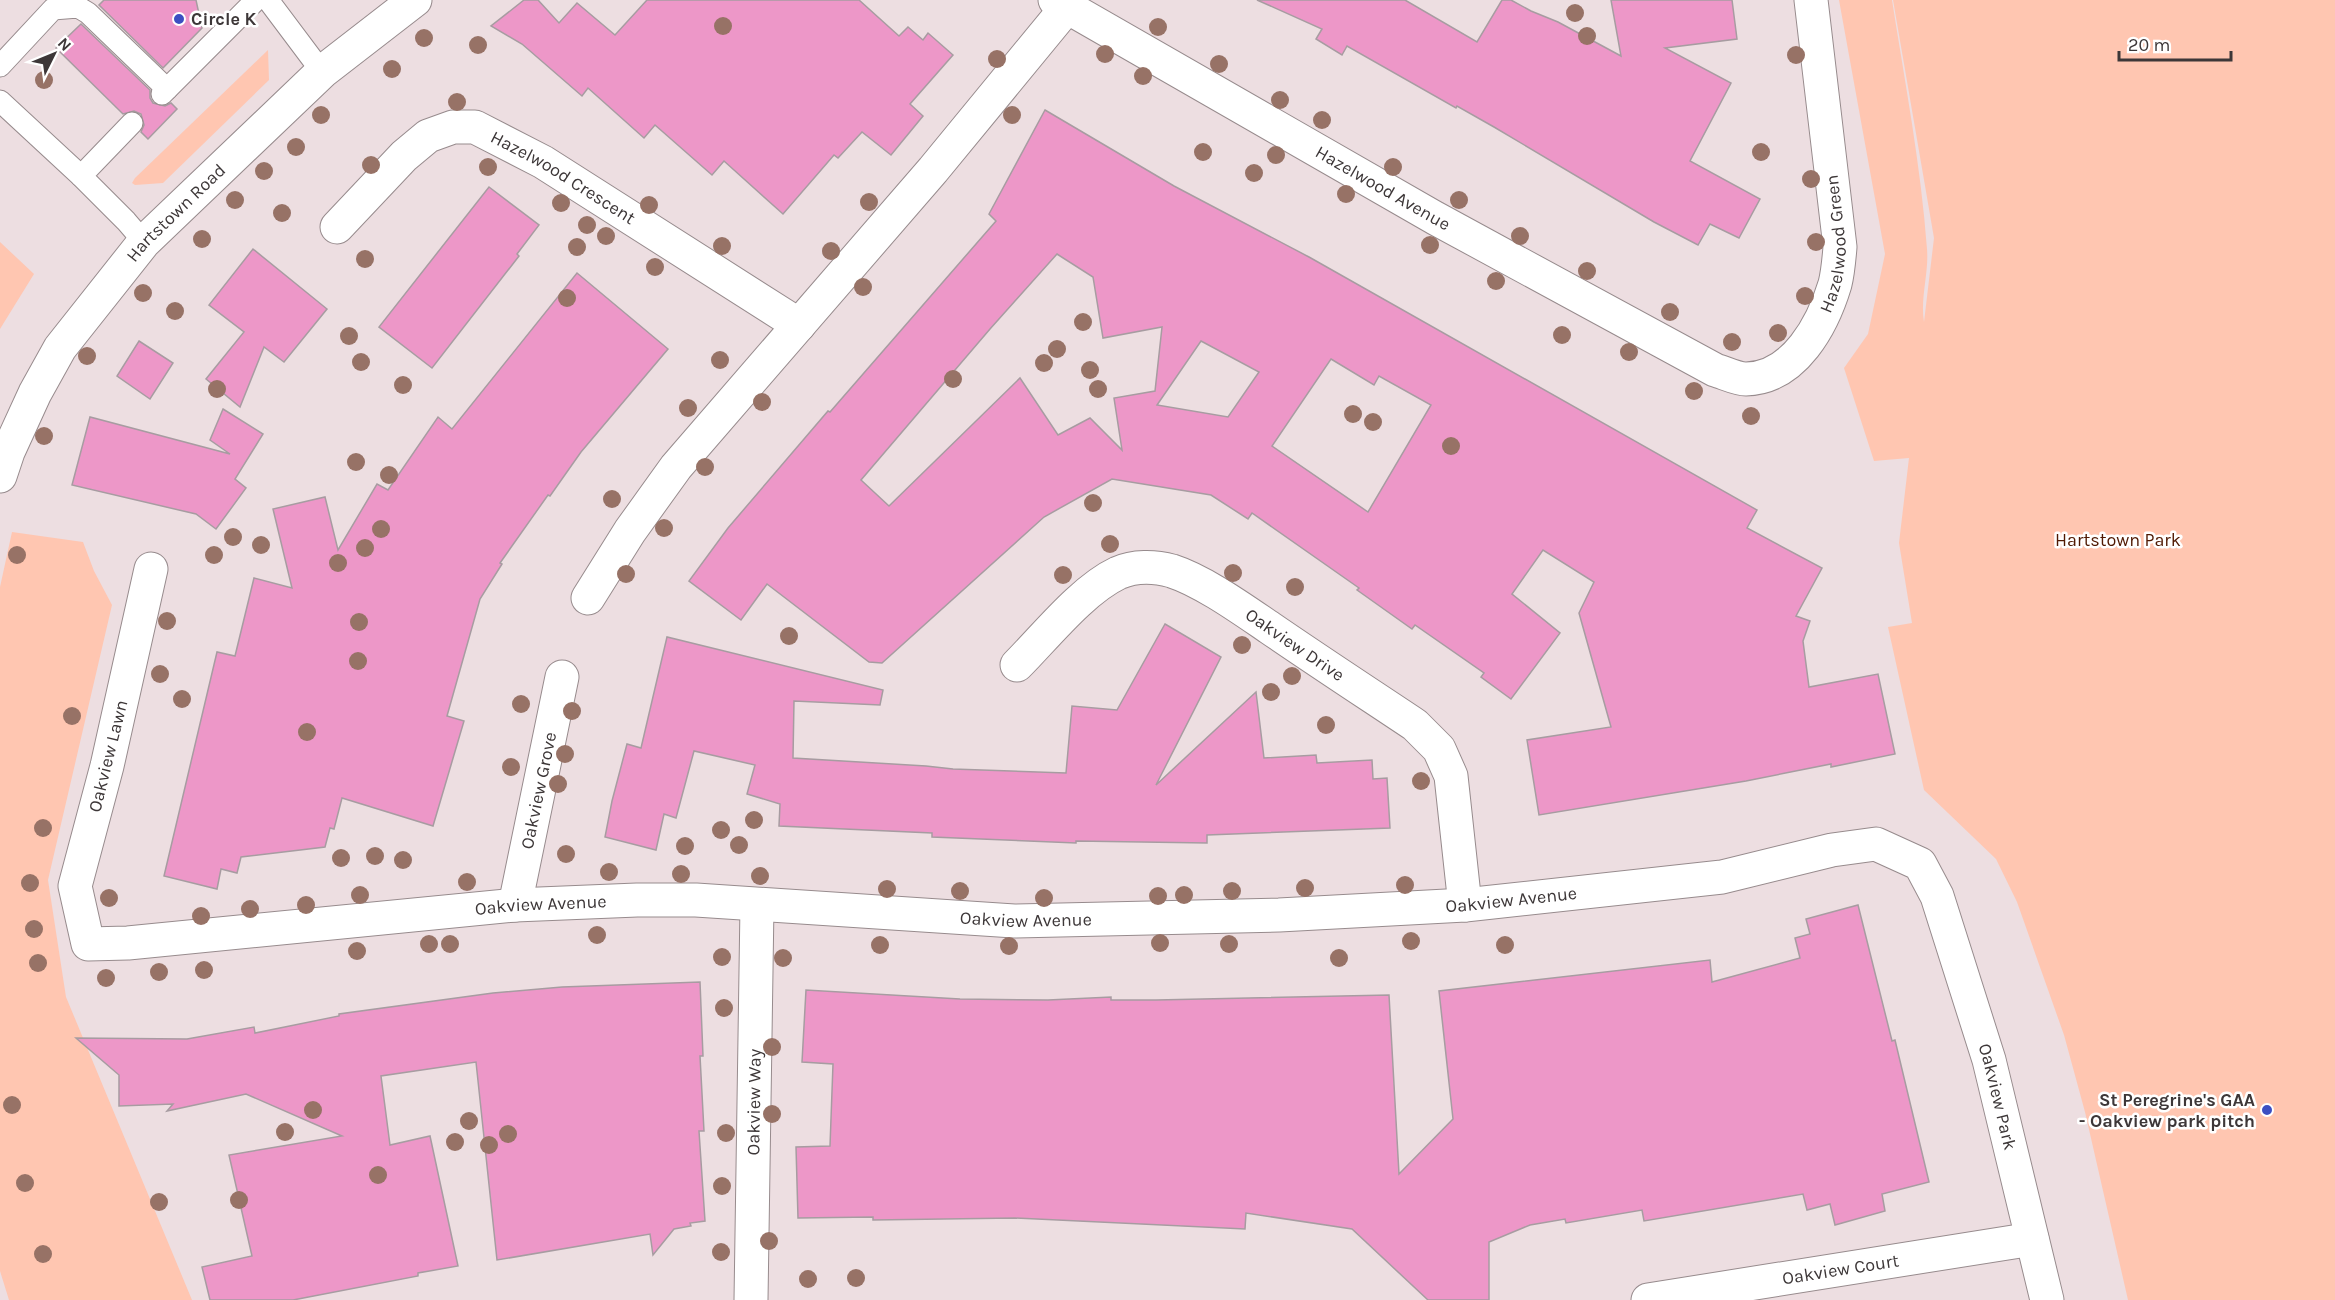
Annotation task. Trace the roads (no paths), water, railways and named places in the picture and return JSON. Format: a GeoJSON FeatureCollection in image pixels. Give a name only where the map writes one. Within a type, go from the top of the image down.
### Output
{"type":"FeatureCollection","features":[{"type":"Feature","properties":{"kind":"street","name":"Hartstown Road"},"geometry":{"type":"LineString","coordinates":[[3,459],[60,348],[144,242],[322,72],[415,0]]}},
{"type":"Feature","properties":{"kind":"street","name":"Hazelwood Green"},"geometry":{"type":"LineString","coordinates":[[1715,370],[1745,379],[1765,376],[1787,365],[1805,345],[1823,313],[1835,283],[1840,247],[1811,0]]}},
{"type":"Feature","properties":{"kind":"street","name":"Hazelwood Avenue"},"geometry":{"type":"LineString","coordinates":[[1061,4],[1435,218],[1715,370]]}},
{"type":"Feature","properties":{"kind":"street"},"geometry":{"type":"LineString","coordinates":[[588,598],[630,531],[676,467],[933,170],[1061,4]]}},
{"type":"Feature","properties":{"kind":"street","name":"Hazelwood Crescent"},"geometry":{"type":"LineString","coordinates":[[338,227],[404,156],[428,136],[453,127],[475,127],[543,162],[799,325]]}},
{"type":"Feature","properties":{"kind":"street","name":"Oakview Drive"},"geometry":{"type":"LineString","coordinates":[[1017,665],[1080,600],[1100,583],[1118,573],[1133,568],[1160,568],[1186,577],[1229,601],[1415,725],[1439,749],[1451,776],[1465,905]]}},
{"type":"Feature","properties":{"kind":"street","name":"Oakview Lawn"},"geometry":{"type":"LineString","coordinates":[[88,944],[75,886],[107,766],[151,569]]}},
{"type":"Feature","properties":{"kind":"street","name":"Oakview Grove"},"geometry":{"type":"LineString","coordinates":[[515,905],[562,677]]}},
{"type":"Feature","properties":{"kind":"street","name":"Oakview Avenue"},"geometry":{"type":"LineString","coordinates":[[88,944],[128,943],[515,905],[637,900],[696,900],[1014,921],[1279,915],[1465,905],[1722,877],[1832,850],[1876,844],[1920,864],[1937,896]]}},
{"type":"Feature","properties":{"kind":"street","name":"Oakview Park"},"geometry":{"type":"LineString","coordinates":[[1937,896],[1989,1060],[2047,1300]]}},
{"type":"Feature","properties":{"kind":"street","name":"Oakview Way"},"geometry":{"type":"LineString","coordinates":[[750,1300],[757,905]]}},
{"type":"Feature","properties":{"kind":"street","name":"Oakview Court"},"geometry":{"type":"LineString","coordinates":[[1648,1300],[2032,1239]]}},
{"type":"Feature","properties":{"kind":"lane"},"geometry":{"type":"LineString","coordinates":[[0,66],[53,9],[78,7],[88,13],[164,92],[256,0]]}},
{"type":"Feature","properties":{"kind":"lane"},"geometry":{"type":"LineString","coordinates":[[268,0],[322,72]]}},
{"type":"Feature","properties":{"kind":"lane"},"geometry":{"type":"LineString","coordinates":[[0,101],[81,176],[144,242]]}},
{"type":"Feature","properties":{"kind":"lane"},"geometry":{"type":"LineString","coordinates":[[81,176],[132,123]]}},
{"type":"Feature","properties":{"kind":"place","name":"Circle K"},"geometry":{"type":"Point","coordinates":[179,19]}},
{"type":"Feature","properties":{"kind":"place","name":"St Peregrine's GAA - Oakview park pitch"},"geometry":{"type":"Point","coordinates":[2267,1110]}},
{"type":"Feature","properties":{"kind":"park label","name":"Hartstown Park"},"geometry":{"type":"Point","coordinates":[2118,540]}}]}
